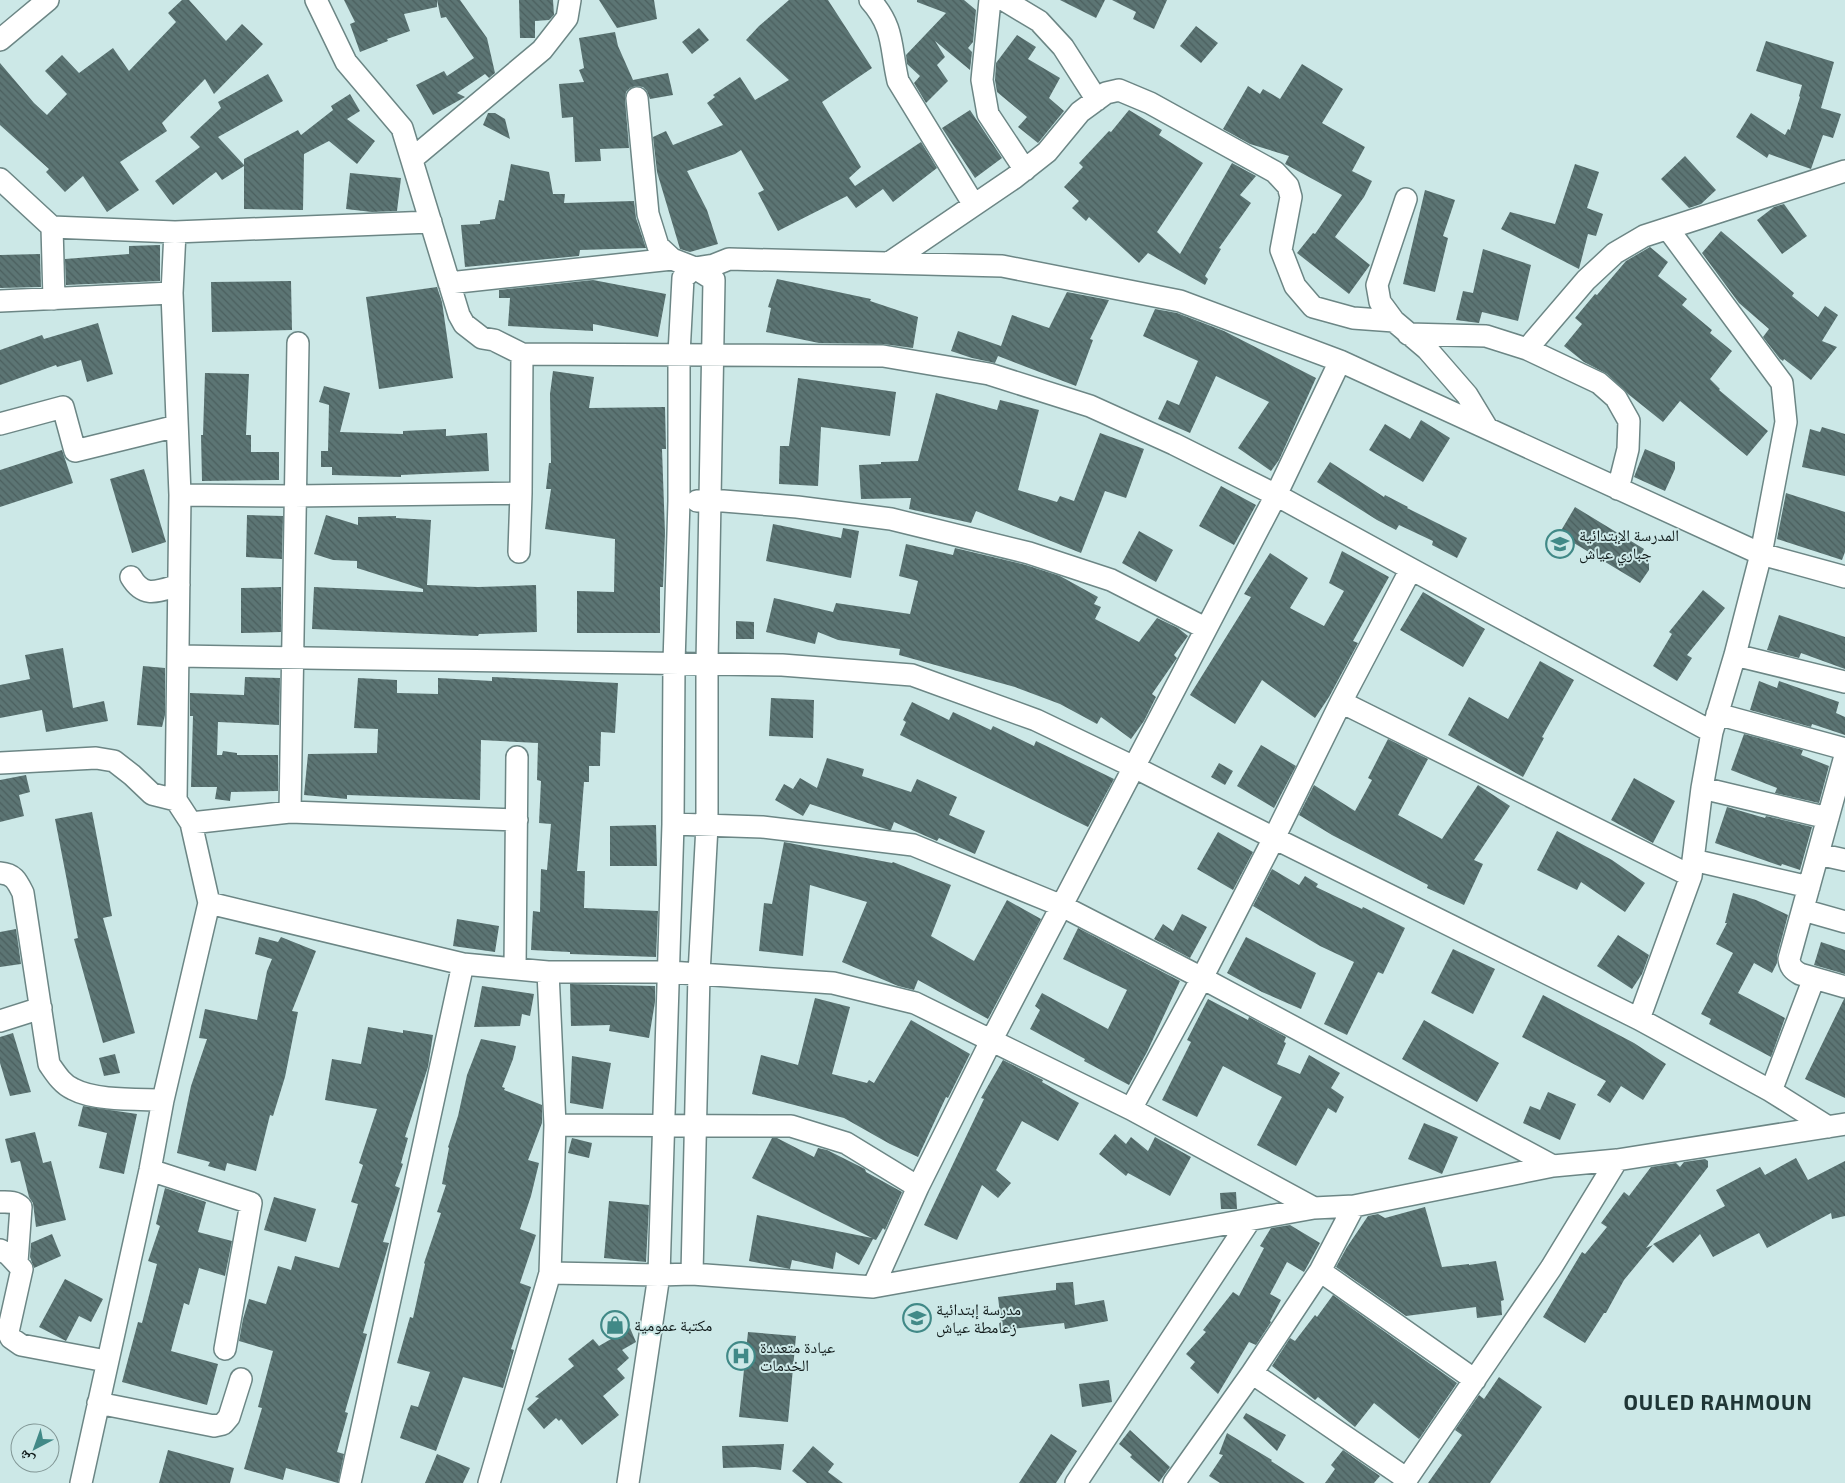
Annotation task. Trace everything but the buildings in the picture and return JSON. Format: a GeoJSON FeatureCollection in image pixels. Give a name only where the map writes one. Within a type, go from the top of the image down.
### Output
{"type":"FeatureCollection","features":[{"type":"Feature","properties":{"kind":"street"},"geometry":{"type":"LineString","coordinates":[[0,40],[48,0]]}},
{"type":"Feature","properties":{"kind":"street"},"geometry":{"type":"LineString","coordinates":[[316,0],[346,62],[402,128],[459,315],[464,324],[482,338],[494,340],[522,354],[884,356],[989,374],[1090,406],[1174,444],[1276,495],[1411,569],[1714,723],[1845,749]]}},
{"type":"Feature","properties":{"kind":"street"},"geometry":{"type":"LineString","coordinates":[[412,159],[542,50],[567,18],[570,0]]}},
{"type":"Feature","properties":{"kind":"street"},"geometry":{"type":"LineString","coordinates":[[870,0],[882,13],[890,31],[893,60],[898,81],[974,205]]}},
{"type":"Feature","properties":{"kind":"street"},"geometry":{"type":"LineString","coordinates":[[990,0],[982,80],[988,114],[1024,170]]}},
{"type":"Feature","properties":{"kind":"street"},"geometry":{"type":"LineString","coordinates":[[1004,0],[1039,21],[1063,48],[1097,100]]}},
{"type":"Feature","properties":{"kind":"street"},"geometry":{"type":"LineString","coordinates":[[888,263],[1024,170],[1047,152],[1080,112],[1106,93],[1119,90],[1150,103],[1275,172],[1288,186],[1291,197],[1281,250],[1295,286],[1313,307],[1353,318],[1401,327],[1486,336],[1527,349],[1598,382],[1616,398],[1630,421],[1628,449],[1618,488]]}},
{"type":"Feature","properties":{"kind":"street"},"geometry":{"type":"LineString","coordinates":[[638,98],[648,214],[658,246],[672,259],[695,268],[714,280],[707,663],[707,826],[699,974],[692,1274]]}},
{"type":"Feature","properties":{"kind":"street"},"geometry":{"type":"LineString","coordinates":[[1527,349],[1586,280],[1615,253],[1644,236],[1845,171]]}},
{"type":"Feature","properties":{"kind":"street"},"geometry":{"type":"LineString","coordinates":[[0,179],[52,227],[175,232],[431,222]]}},
{"type":"Feature","properties":{"kind":"street"},"geometry":{"type":"LineString","coordinates":[[1406,199],[1377,285],[1380,302],[1401,327],[1426,349],[1468,394],[1487,428]]}},
{"type":"Feature","properties":{"kind":"street"},"geometry":{"type":"LineString","coordinates":[[52,227],[54,299]]}},
{"type":"Feature","properties":{"kind":"street"},"geometry":{"type":"LineString","coordinates":[[1639,1019],[1692,868],[1702,788],[1714,723],[1735,655],[1761,554],[1786,422],[1782,383],[1668,229]]}},
{"type":"Feature","properties":{"kind":"street"},"geometry":{"type":"LineString","coordinates":[[80,1483],[150,1170],[163,1100],[209,903],[191,823],[176,800],[180,496],[172,293],[175,232]]}},
{"type":"Feature","properties":{"kind":"street"},"geometry":{"type":"LineString","coordinates":[[449,283],[672,259]]}},
{"type":"Feature","properties":{"kind":"street"},"geometry":{"type":"LineString","coordinates":[[628,1483],[659,1275],[674,824],[674,663],[679,501],[678,354],[683,278],[695,268],[714,265],[729,259],[1002,266],[1180,302],[1340,361],[1761,554],[1845,577]]}},
{"type":"Feature","properties":{"kind":"street"},"geometry":{"type":"LineString","coordinates":[[0,301],[172,293]]}},
{"type":"Feature","properties":{"kind":"street"},"geometry":{"type":"LineString","coordinates":[[290,812],[291,657],[298,342]]}},
{"type":"Feature","properties":{"kind":"street"},"geometry":{"type":"LineString","coordinates":[[519,552],[522,354]]}},
{"type":"Feature","properties":{"kind":"street"},"geometry":{"type":"LineString","coordinates":[[873,1287],[918,1187],[991,1041],[1276,495],[1340,361]]}},
{"type":"Feature","properties":{"kind":"street"},"geometry":{"type":"LineString","coordinates":[[0,424],[63,407],[75,451],[177,426]]}},
{"type":"Feature","properties":{"kind":"street"},"geometry":{"type":"LineString","coordinates":[[180,496],[521,493]]}},
{"type":"Feature","properties":{"kind":"street"},"geometry":{"type":"LineString","coordinates":[[679,501],[711,500],[797,507],[891,518],[1029,553],[1110,580],[1205,628]]}},
{"type":"Feature","properties":{"kind":"street"},"geometry":{"type":"LineString","coordinates":[[1131,1109],[1202,978],[1341,702],[1411,569]]}},
{"type":"Feature","properties":{"kind":"street"},"geometry":{"type":"LineString","coordinates":[[131,577],[142,591],[158,591],[179,585]]}},
{"type":"Feature","properties":{"kind":"street"},"geometry":{"type":"LineString","coordinates":[[1735,655],[1845,682]]}},
{"type":"Feature","properties":{"kind":"street"},"geometry":{"type":"LineString","coordinates":[[178,656],[707,663],[782,665],[912,675],[1036,720],[1134,767],[1639,1019],[1836,1126]]}},
{"type":"Feature","properties":{"kind":"street"},"geometry":{"type":"LineString","coordinates":[[1341,702],[1692,868],[1809,887]]}},
{"type":"Feature","properties":{"kind":"street"},"geometry":{"type":"LineString","coordinates":[[1845,756],[1840,791],[1828,818],[1789,959],[1790,966],[1794,971],[1845,987]]}},
{"type":"Feature","properties":{"kind":"street"},"geometry":{"type":"LineString","coordinates":[[515,968],[517,757]]}},
{"type":"Feature","properties":{"kind":"street"},"geometry":{"type":"LineString","coordinates":[[0,763],[96,758],[114,761],[152,794],[176,800]]}},
{"type":"Feature","properties":{"kind":"street"},"geometry":{"type":"LineString","coordinates":[[1702,788],[1828,818]]}},
{"type":"Feature","properties":{"kind":"street"},"geometry":{"type":"LineString","coordinates":[[191,823],[290,812],[517,820]]}},
{"type":"Feature","properties":{"kind":"street"},"geometry":{"type":"LineString","coordinates":[[674,824],[762,828],[913,845],[1062,906],[1202,978],[1553,1166]]}},
{"type":"Feature","properties":{"kind":"street"},"geometry":{"type":"LineString","coordinates":[[1818,854],[1845,860]]}},
{"type":"Feature","properties":{"kind":"street"},"geometry":{"type":"LineString","coordinates":[[0,873],[9,874],[18,882],[23,893],[49,1064],[59,1078],[72,1089],[90,1096],[163,1100]]}},
{"type":"Feature","properties":{"kind":"street"},"geometry":{"type":"LineString","coordinates":[[209,903],[463,964],[548,972],[669,972],[833,983],[915,1003],[1131,1109],[1314,1208]]}},
{"type":"Feature","properties":{"kind":"street"},"geometry":{"type":"LineString","coordinates":[[1803,910],[1845,922]]}},
{"type":"Feature","properties":{"kind":"street"},"geometry":{"type":"LineString","coordinates":[[350,1483],[463,964]]}},
{"type":"Feature","properties":{"kind":"street"},"geometry":{"type":"LineString","coordinates":[[489,1483],[550,1273],[555,1125],[548,972]]}},
{"type":"Feature","properties":{"kind":"street"},"geometry":{"type":"LineString","coordinates":[[1771,1091],[1814,978]]}},
{"type":"Feature","properties":{"kind":"street"},"geometry":{"type":"LineString","coordinates":[[0,1021],[41,1008]]}},
{"type":"Feature","properties":{"kind":"street"},"geometry":{"type":"LineString","coordinates":[[555,1125],[663,1127],[791,1126],[846,1143],[918,1187]]}},
{"type":"Feature","properties":{"kind":"street"},"geometry":{"type":"LineString","coordinates":[[550,1273],[692,1274],[873,1287],[1314,1208],[1354,1206],[1553,1166],[1617,1160],[1836,1126]]}},
{"type":"Feature","properties":{"kind":"street"},"geometry":{"type":"LineString","coordinates":[[1252,1373],[1405,1481],[1551,1268],[1617,1160]]}},
{"type":"Feature","properties":{"kind":"street"},"geometry":{"type":"LineString","coordinates":[[150,1170],[251,1203],[225,1349]]}},
{"type":"Feature","properties":{"kind":"street"},"geometry":{"type":"LineString","coordinates":[[0,1202],[17,1204],[20,1207],[17,1262]]}},
{"type":"Feature","properties":{"kind":"street"},"geometry":{"type":"LineString","coordinates":[[1183,1480],[1320,1271],[1354,1206]]}},
{"type":"Feature","properties":{"kind":"street"},"geometry":{"type":"LineString","coordinates":[[1076,1483],[1250,1220]]}},
{"type":"Feature","properties":{"kind":"street"},"geometry":{"type":"LineString","coordinates":[[0,1250],[8,1254],[22,1269],[8,1332],[11,1338],[21,1345],[106,1361]]}},
{"type":"Feature","properties":{"kind":"street"},"geometry":{"type":"LineString","coordinates":[[1320,1271],[1475,1380]]}},
{"type":"Feature","properties":{"kind":"street"},"geometry":{"type":"LineString","coordinates":[[98,1403],[214,1426],[223,1424],[230,1417],[241,1379]]}},
{"type":"Feature","properties":{"kind":"place","name":"المدرسة الإبتدائية جباري عياش"},"geometry":{"type":"Point","coordinates":[1560,544]}},
{"type":"Feature","properties":{"kind":"place","name":"مدرسة إبتدائية زعامطة عياش"},"geometry":{"type":"Point","coordinates":[917,1318]}},
{"type":"Feature","properties":{"kind":"place","name":"مكتبة عمومية"},"geometry":{"type":"Point","coordinates":[615,1325]}},
{"type":"Feature","properties":{"kind":"place","name":"عيادة متعددة الخدمات"},"geometry":{"type":"Point","coordinates":[741,1356]}},
{"type":"Feature","properties":{"kind":"district","name":"OULED RAHMOUN"},"geometry":{"type":"Point","coordinates":[1718,1403]}}]}
